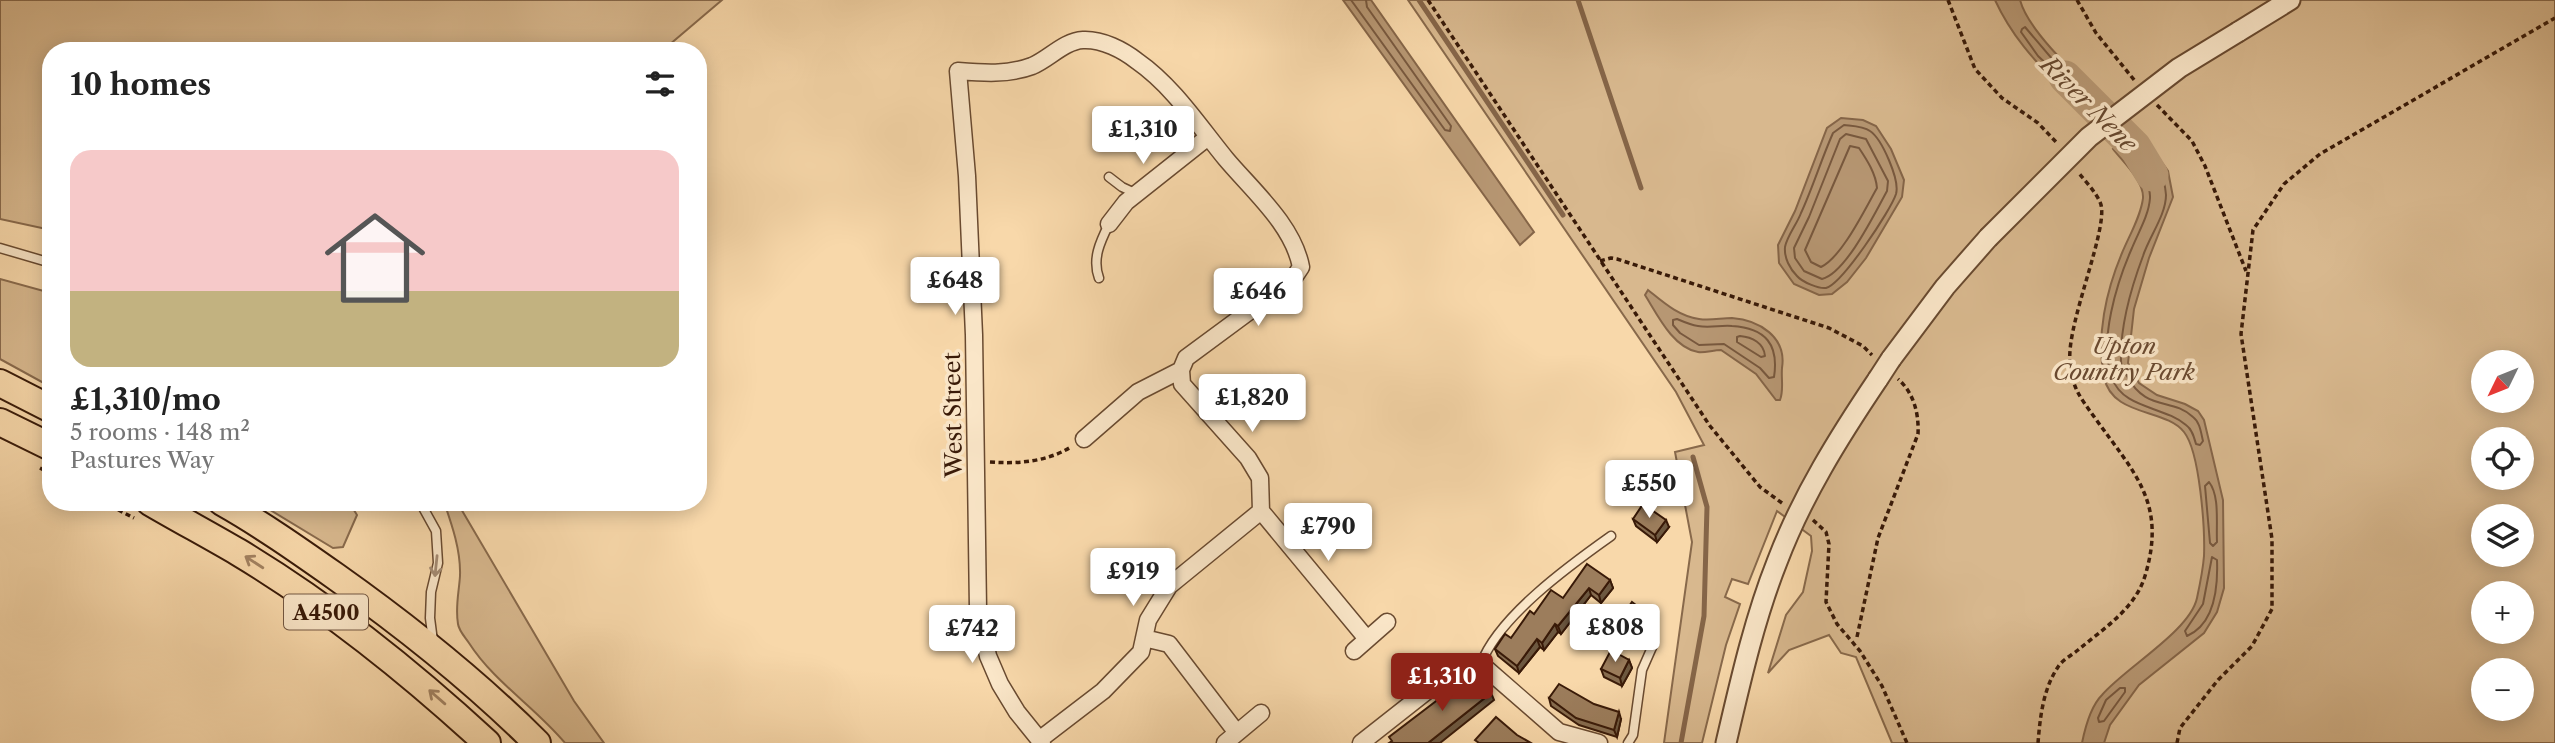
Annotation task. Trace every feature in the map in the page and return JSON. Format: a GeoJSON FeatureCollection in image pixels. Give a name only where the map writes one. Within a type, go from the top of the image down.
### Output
{"type":"FeatureCollection","features":[{"type":"Feature","properties":{"kind":"highway"},"geometry":{"type":"LineString","coordinates":[[0,383],[42,404]]}},
{"type":"Feature","properties":{"kind":"highway"},"geometry":{"type":"LineString","coordinates":[[0,422],[42,443]]}},
{"type":"Feature","properties":{"kind":"highway","name":"A4500"},"geometry":{"type":"LineString","coordinates":[[236,511],[312,560],[434,649],[537,743]]}},
{"type":"Feature","properties":{"kind":"highway","name":"A4500"},"geometry":{"type":"LineString","coordinates":[[145,512],[239,552],[305,596],[370,643],[487,743]]}},
{"type":"Feature","properties":{"kind":"street"},"geometry":{"type":"LineString","coordinates":[[1726,743],[1743,670],[1772,577],[1799,510],[1858,409],[1891,359],[1945,287],[1988,238],[2089,137],[2179,68],[2290,0]]}},
{"type":"Feature","properties":{"kind":"street","name":"West Street"},"geometry":{"type":"LineString","coordinates":[[1040,741],[1017,712],[1000,684],[988,656],[978,609],[973,297],[958,71],[1013,72],[1034,65],[1062,47],[1083,40],[1110,45],[1138,61],[1168,88],[1208,137]]}},
{"type":"Feature","properties":{"kind":"street"},"geometry":{"type":"LineString","coordinates":[[1109,225],[1126,202],[1208,137],[1279,222],[1298,253],[1301,267],[1293,279],[1186,358],[1181,370],[1182,384],[1248,458],[1260,478],[1261,511],[1367,639]]}},
{"type":"Feature","properties":{"kind":"street"},"geometry":{"type":"LineString","coordinates":[[1084,439],[1138,393],[1181,370]]}},
{"type":"Feature","properties":{"kind":"street"},"geometry":{"type":"LineString","coordinates":[[1040,741],[1103,691],[1141,652],[1148,620],[1170,586],[1261,511]]}},
{"type":"Feature","properties":{"kind":"street"},"geometry":{"type":"LineString","coordinates":[[1354,651],[1387,622]]}},
{"type":"Feature","properties":{"kind":"street"},"geometry":{"type":"LineString","coordinates":[[1144,638],[1169,644],[1231,738],[1261,713]]}},
{"type":"Feature","properties":{"kind":"street"},"geometry":{"type":"LineString","coordinates":[[1362,743],[1455,669],[1469,663],[1480,664],[1559,733],[1600,743]]}},
{"type":"Feature","properties":{"kind":"lane"},"geometry":{"type":"LineString","coordinates":[[1109,177],[1137,194]]}},
{"type":"Feature","properties":{"kind":"lane"},"geometry":{"type":"LineString","coordinates":[[1099,278],[1096,259],[1101,239],[1109,225]]}},
{"type":"Feature","properties":{"kind":"lane"},"geometry":{"type":"LineString","coordinates":[[0,248],[42,260]]}},
{"type":"Feature","properties":{"kind":"lane"},"geometry":{"type":"LineString","coordinates":[[425,511],[436,531],[438,563],[431,592],[430,618],[434,649]]}},
{"type":"Feature","properties":{"kind":"lane"},"geometry":{"type":"LineString","coordinates":[[1480,664],[1486,649],[1517,613],[1547,585],[1611,536]]}},
{"type":"Feature","properties":{"kind":"lane"},"geometry":{"type":"LineString","coordinates":[[1628,743],[1633,735],[1642,670],[1653,645]]}},
{"type":"Feature","properties":{"kind":"path"},"geometry":{"type":"LineString","coordinates":[[1428,0],[1710,426],[1737,462],[1772,497],[1799,510],[1826,532],[1829,544],[1826,602],[1837,624],[1860,651],[1882,686],[1907,743]]}},
{"type":"Feature","properties":{"kind":"path"},"geometry":{"type":"LineString","coordinates":[[1948,0],[1975,69],[2002,98],[2038,123],[2060,147]]}},
{"type":"Feature","properties":{"kind":"path"},"geometry":{"type":"LineString","coordinates":[[2077,0],[2096,33],[2138,84]]}},
{"type":"Feature","properties":{"kind":"path"},"geometry":{"type":"LineString","coordinates":[[2177,743],[2180,728],[2218,680],[2252,646],[2272,609],[2272,539],[2241,334],[2253,230],[2284,184],[2320,153],[2555,18]]}},
{"type":"Feature","properties":{"kind":"path"},"geometry":{"type":"LineString","coordinates":[[2156,105],[2192,141],[2205,166],[2247,273]]}},
{"type":"Feature","properties":{"kind":"path"},"geometry":{"type":"LineString","coordinates":[[2038,743],[2041,708],[2058,666],[2123,613],[2144,580],[2151,553],[2153,528],[2149,500],[2138,478],[2073,387],[2069,360],[2071,332],[2102,224],[2101,203],[2076,170]]}},
{"type":"Feature","properties":{"kind":"path"},"geometry":{"type":"LineString","coordinates":[[1600,261],[1617,259],[1829,328],[1863,346]]}},
{"type":"Feature","properties":{"kind":"path"},"geometry":{"type":"LineString","coordinates":[[1857,637],[1878,538],[1918,434],[1919,418],[1907,386]]}},
{"type":"Feature","properties":{"kind":"path"},"geometry":{"type":"LineString","coordinates":[[976,462],[1012,464],[1038,460],[1062,453],[1084,439]]}},
{"type":"Feature","properties":{"kind":"green space"},"geometry":{"type":"Polygon","coordinates":[[[0,0],[722,0],[673,42],[42,42],[42,228],[0,219],[0,0]]]}},
{"type":"Feature","properties":{"kind":"green space","name":"Upton Country Park"},"geometry":{"type":"Polygon","coordinates":[[[1408,0],[2555,0],[2555,743],[1892,743],[1856,657],[1841,653],[1829,635],[1789,650],[1768,673],[1786,615],[1803,592],[1812,551],[1811,536],[1777,511],[1748,584],[1732,579],[1725,597],[1740,604],[1726,645],[1702,743],[1664,743],[1692,542],[1675,452],[1704,445],[1676,392],[1408,0]]]}},
{"type":"Feature","properties":{"kind":"green space"},"geometry":{"type":"Polygon","coordinates":[[[0,279],[42,291],[42,382],[0,359],[0,279]]]}},
{"type":"Feature","properties":{"kind":"green space"},"geometry":{"type":"Polygon","coordinates":[[[272,511],[355,511],[357,515],[343,547],[333,548],[272,511]]]}},
{"type":"Feature","properties":{"kind":"green space"},"geometry":{"type":"Polygon","coordinates":[[[447,511],[462,511],[574,701],[604,743],[565,743],[490,670],[462,634],[457,612],[459,557],[447,511]]]}},
{"type":"Feature","properties":{"kind":"water"},"geometry":{"type":"Polygon","coordinates":[[[1343,0],[1371,0],[1534,232],[1520,245],[1343,0]]]}},
{"type":"Feature","properties":{"kind":"water"},"geometry":{"type":"Polygon","coordinates":[[[1995,0],[2020,0],[2025,13],[2044,40],[2106,103],[2088,118],[2025,48],[1995,0]]]}},
{"type":"Feature","properties":{"kind":"water"},"geometry":{"type":"Polygon","coordinates":[[[1841,118],[1863,120],[1876,126],[1891,149],[1904,180],[1902,197],[1866,258],[1847,282],[1832,294],[1819,295],[1794,284],[1779,263],[1778,245],[1795,211],[1827,128],[1841,118]]]}},
{"type":"Feature","properties":{"kind":"water"},"geometry":{"type":"Polygon","coordinates":[[[2132,133],[2152,149],[2168,171],[2173,197],[2149,258],[2134,309],[2128,363],[2139,383],[2157,395],[2198,411],[2204,420],[2223,500],[2224,588],[2217,612],[2204,633],[2139,685],[2110,725],[2104,743],[2082,743],[2089,718],[2098,700],[2112,684],[2170,636],[2192,611],[2197,598],[2204,556],[2198,473],[2184,432],[2165,419],[2128,406],[2117,399],[2109,390],[2104,377],[2101,346],[2107,298],[2143,198],[2137,178],[2113,149],[2132,133]]]}},
{"type":"Feature","properties":{"kind":"water"},"geometry":{"type":"Polygon","coordinates":[[[1648,290],[1684,315],[1703,320],[1742,319],[1769,332],[1780,347],[1782,357],[1780,400],[1776,400],[1756,374],[1721,350],[1698,352],[1681,344],[1667,329],[1645,295],[1648,290]]]}},
{"type":"Feature","properties":{"kind":"building"},"geometry":{"type":"Polygon","coordinates":[[[1643,504],[1666,520],[1655,535],[1633,519],[1643,504]]]}},
{"type":"Feature","properties":{"kind":"building"},"geometry":{"type":"Polygon","coordinates":[[[1587,564],[1610,580],[1599,595],[1589,588],[1558,626],[1555,624],[1542,643],[1537,639],[1517,666],[1495,649],[1505,634],[1511,638],[1530,611],[1534,614],[1551,590],[1563,598],[1587,564]]]}},
{"type":"Feature","properties":{"kind":"building"},"geometry":{"type":"Polygon","coordinates":[[[1632,602],[1650,616],[1640,631],[1621,618],[1632,602]]]}},
{"type":"Feature","properties":{"kind":"building"},"geometry":{"type":"Polygon","coordinates":[[[1611,650],[1629,660],[1620,678],[1601,669],[1611,650]]]}},
{"type":"Feature","properties":{"kind":"building"},"geometry":{"type":"Polygon","coordinates":[[[1465,679],[1482,682],[1491,693],[1428,743],[1389,743],[1392,741],[1389,737],[1465,679]]]}},
{"type":"Feature","properties":{"kind":"building"},"geometry":{"type":"Polygon","coordinates":[[[1559,684],[1594,704],[1619,712],[1614,730],[1576,718],[1549,698],[1559,684]]]}},
{"type":"Feature","properties":{"kind":"building"},"geometry":{"type":"Polygon","coordinates":[[[1496,717],[1531,743],[1479,743],[1475,740],[1496,717]]]}},
{"type":"Feature","properties":{"kind":"waterway"},"geometry":{"type":"LineString","coordinates":[[1419,0],[1563,215]]}},
{"type":"Feature","properties":{"kind":"waterway"},"geometry":{"type":"LineString","coordinates":[[1578,0],[1641,188]]}},
{"type":"Feature","properties":{"kind":"waterway","name":"River Nene"},"geometry":{"type":"LineString","coordinates":[[2065,77],[2135,147],[2152,175]]}},
{"type":"Feature","properties":{"kind":"waterway"},"geometry":{"type":"LineString","coordinates":[[1681,743],[1704,616],[1707,507],[1693,457]]}}]}
